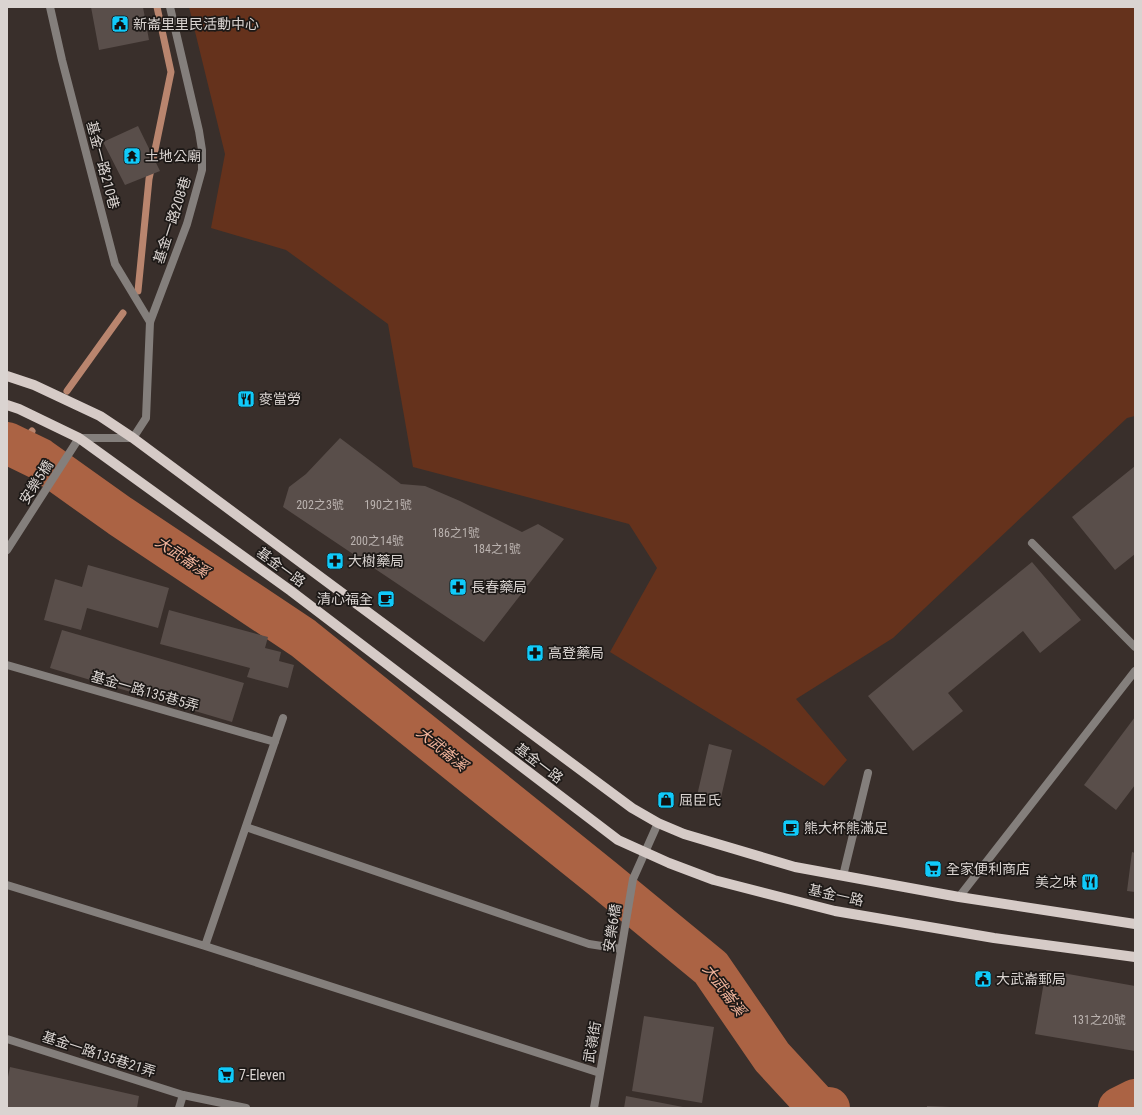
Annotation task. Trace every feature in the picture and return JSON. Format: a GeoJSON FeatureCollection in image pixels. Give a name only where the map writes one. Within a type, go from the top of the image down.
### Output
{"type":"FeatureCollection","features":[{"type":"Feature","properties":{"kind":"main road","name":"基金一路"},"geometry":{"type":"LineString","coordinates":[[7,376],[34,385],[100,416],[133,438],[632,808],[658,823],[684,834],[795,867],[959,897],[1135,924]]}},
{"type":"Feature","properties":{"kind":"main road","name":"基金一路"},"geometry":{"type":"LineString","coordinates":[[7,405],[19,409],[79,438],[291,592],[618,840],[669,863],[714,880],[835,911],[994,938],[1135,957]]}},
{"type":"Feature","properties":{"kind":"street","name":"基金一路210巷"},"geometry":{"type":"LineString","coordinates":[[50,7],[62,60],[115,264],[150,322]]}},
{"type":"Feature","properties":{"kind":"street","name":"基金一路208巷"},"geometry":{"type":"LineString","coordinates":[[133,438],[146,418],[150,322],[187,224],[202,170],[202,150],[199,131],[170,7]]}},
{"type":"Feature","properties":{"kind":"street"},"geometry":{"type":"LineString","coordinates":[[79,438],[133,438]]}},
{"type":"Feature","properties":{"kind":"street","name":"安樂5橋"},"geometry":{"type":"LineString","coordinates":[[7,550],[79,438]]}},
{"type":"Feature","properties":{"kind":"street"},"geometry":{"type":"LineString","coordinates":[[1032,543],[1135,647]]}},
{"type":"Feature","properties":{"kind":"street","name":"基金一路135巷5弄"},"geometry":{"type":"LineString","coordinates":[[7,665],[275,742]]}},
{"type":"Feature","properties":{"kind":"street"},"geometry":{"type":"LineString","coordinates":[[959,897],[1135,671]]}},
{"type":"Feature","properties":{"kind":"street"},"geometry":{"type":"LineString","coordinates":[[205,946],[283,718]]}},
{"type":"Feature","properties":{"kind":"street"},"geometry":{"type":"LineString","coordinates":[[843,876],[868,773]]}},
{"type":"Feature","properties":{"kind":"street"},"geometry":{"type":"LineString","coordinates":[[645,852],[658,823]]}},
{"type":"Feature","properties":{"kind":"street"},"geometry":{"type":"LineString","coordinates":[[246,827],[589,944],[622,949]]}},
{"type":"Feature","properties":{"kind":"street","name":"安樂6橋"},"geometry":{"type":"LineString","coordinates":[[616,981],[633,880],[645,852]]}},
{"type":"Feature","properties":{"kind":"street"},"geometry":{"type":"LineString","coordinates":[[7,885],[205,946],[600,1073]]}},
{"type":"Feature","properties":{"kind":"street","name":"武嶺街"},"geometry":{"type":"LineString","coordinates":[[594,1108],[616,981]]}},
{"type":"Feature","properties":{"kind":"street","name":"基金一路135巷21弄"},"geometry":{"type":"LineString","coordinates":[[7,1039],[183,1094],[246,1108]]}},
{"type":"Feature","properties":{"kind":"street"},"geometry":{"type":"LineString","coordinates":[[179,1108],[183,1094]]}},
{"type":"Feature","properties":{"kind":"shaded area"},"geometry":{"type":"Polygon","coordinates":[[[189,7],[1135,7],[1135,416],[1127,418],[893,638],[796,699],[847,760],[824,786],[758,743],[610,652],[657,568],[629,524],[413,467],[388,324],[286,250],[211,228],[225,154],[189,7]]]}},
{"type":"Feature","properties":{"kind":"building","name":"新崙里里民活動中心"},"geometry":{"type":"Polygon","coordinates":[[[91,7],[143,7],[149,40],[99,50],[91,7]]]}},
{"type":"Feature","properties":{"kind":"building","name":"土地公廟"},"geometry":{"type":"Polygon","coordinates":[[[138,126],[160,171],[125,185],[103,142],[138,126]]]}},
{"type":"Feature","properties":{"kind":"building"},"geometry":{"type":"Polygon","coordinates":[[[340,438],[401,484],[425,486],[460,501],[522,532],[538,524],[564,539],[484,642],[283,507],[289,487],[306,474],[340,438]]]}},
{"type":"Feature","properties":{"kind":"building"},"geometry":{"type":"Polygon","coordinates":[[[1135,466],[1135,554],[1115,570],[1072,517],[1135,466]]]}},
{"type":"Feature","properties":{"kind":"building"},"geometry":{"type":"Polygon","coordinates":[[[1032,562],[1081,620],[1040,653],[1023,631],[948,693],[963,711],[913,751],[868,696],[1032,562]]]}},
{"type":"Feature","properties":{"kind":"building"},"geometry":{"type":"Polygon","coordinates":[[[88,565],[169,588],[158,628],[87,608],[81,630],[44,620],[55,579],[82,587],[88,565]]]}},
{"type":"Feature","properties":{"kind":"building"},"geometry":{"type":"Polygon","coordinates":[[[169,610],[268,637],[265,648],[281,652],[279,661],[294,665],[288,688],[247,677],[250,668],[160,644],[169,610]]]}},
{"type":"Feature","properties":{"kind":"building"},"geometry":{"type":"Polygon","coordinates":[[[62,630],[244,683],[232,722],[50,668],[62,630]]]}},
{"type":"Feature","properties":{"kind":"building"},"geometry":{"type":"Polygon","coordinates":[[[1135,717],[1135,785],[1116,810],[1084,785],[1135,717]]]}},
{"type":"Feature","properties":{"kind":"building"},"geometry":{"type":"Polygon","coordinates":[[[709,744],[732,750],[719,806],[696,800],[709,744]]]}},
{"type":"Feature","properties":{"kind":"building"},"geometry":{"type":"Polygon","coordinates":[[[1132,852],[1135,853],[1135,892],[1127,891],[1132,852]]]}},
{"type":"Feature","properties":{"kind":"building"},"geometry":{"type":"Polygon","coordinates":[[[1046,970],[1135,986],[1135,1051],[1035,1034],[1046,970]]]}},
{"type":"Feature","properties":{"kind":"building"},"geometry":{"type":"Polygon","coordinates":[[[644,1016],[714,1027],[702,1103],[632,1091],[644,1016]]]}},
{"type":"Feature","properties":{"kind":"building"},"geometry":{"type":"Polygon","coordinates":[[[10,1067],[139,1096],[137,1108],[7,1108],[7,1082],[10,1067]]]}},
{"type":"Feature","properties":{"kind":"building"},"geometry":{"type":"Polygon","coordinates":[[[626,1096],[683,1107],[683,1108],[624,1108],[626,1096]]]}},
{"type":"Feature","properties":{"kind":"building"},"geometry":{"type":"Polygon","coordinates":[[[927,1106],[950,1107],[950,1108],[927,1108],[927,1106]]]}},
{"type":"Feature","properties":{"kind":"waterway"},"geometry":{"type":"LineString","coordinates":[[138,291],[149,179],[171,72],[157,7]]}},
{"type":"Feature","properties":{"kind":"waterway"},"geometry":{"type":"LineString","coordinates":[[67,391],[123,313]]}},
{"type":"Feature","properties":{"kind":"waterway"},"geometry":{"type":"LineString","coordinates":[[17,448],[32,431]]}},
{"type":"Feature","properties":{"kind":"waterway","name":"大武崙溪"},"geometry":{"type":"LineString","coordinates":[[7,443],[40,459],[120,516],[303,638],[603,879],[711,968],[772,1057],[819,1108],[829,1108]]}},
{"type":"Feature","properties":{"kind":"waterway","name":"大武崙溪"},"geometry":{"type":"LineString","coordinates":[[1119,1108],[1135,1100]]}},
{"type":"Feature","properties":{"kind":"place","name":"新崙里里民活動中心"},"geometry":{"type":"Point","coordinates":[120,24]}},
{"type":"Feature","properties":{"kind":"place","name":"土地公廟"},"geometry":{"type":"Point","coordinates":[132,156]}},
{"type":"Feature","properties":{"kind":"place","name":"麥當勞"},"geometry":{"type":"Point","coordinates":[246,399]}},
{"type":"Feature","properties":{"kind":"place","name":"大樹藥局"},"geometry":{"type":"Point","coordinates":[335,561]}},
{"type":"Feature","properties":{"kind":"place","name":"長春藥局"},"geometry":{"type":"Point","coordinates":[458,587]}},
{"type":"Feature","properties":{"kind":"place","name":"清心福全"},"geometry":{"type":"Point","coordinates":[386,599]}},
{"type":"Feature","properties":{"kind":"place","name":"高登藥局"},"geometry":{"type":"Point","coordinates":[535,653]}},
{"type":"Feature","properties":{"kind":"place","name":"屈臣氏"},"geometry":{"type":"Point","coordinates":[666,800]}},
{"type":"Feature","properties":{"kind":"place","name":"熊大杯熊滿足"},"geometry":{"type":"Point","coordinates":[791,828]}},
{"type":"Feature","properties":{"kind":"place","name":"全家便利商店"},"geometry":{"type":"Point","coordinates":[933,869]}},
{"type":"Feature","properties":{"kind":"place","name":"美之味"},"geometry":{"type":"Point","coordinates":[1090,882]}},
{"type":"Feature","properties":{"kind":"place","name":"大武崙郵局"},"geometry":{"type":"Point","coordinates":[983,979]}},
{"type":"Feature","properties":{"kind":"place","name":"7-Eleven"},"geometry":{"type":"Point","coordinates":[226,1075]}}]}
